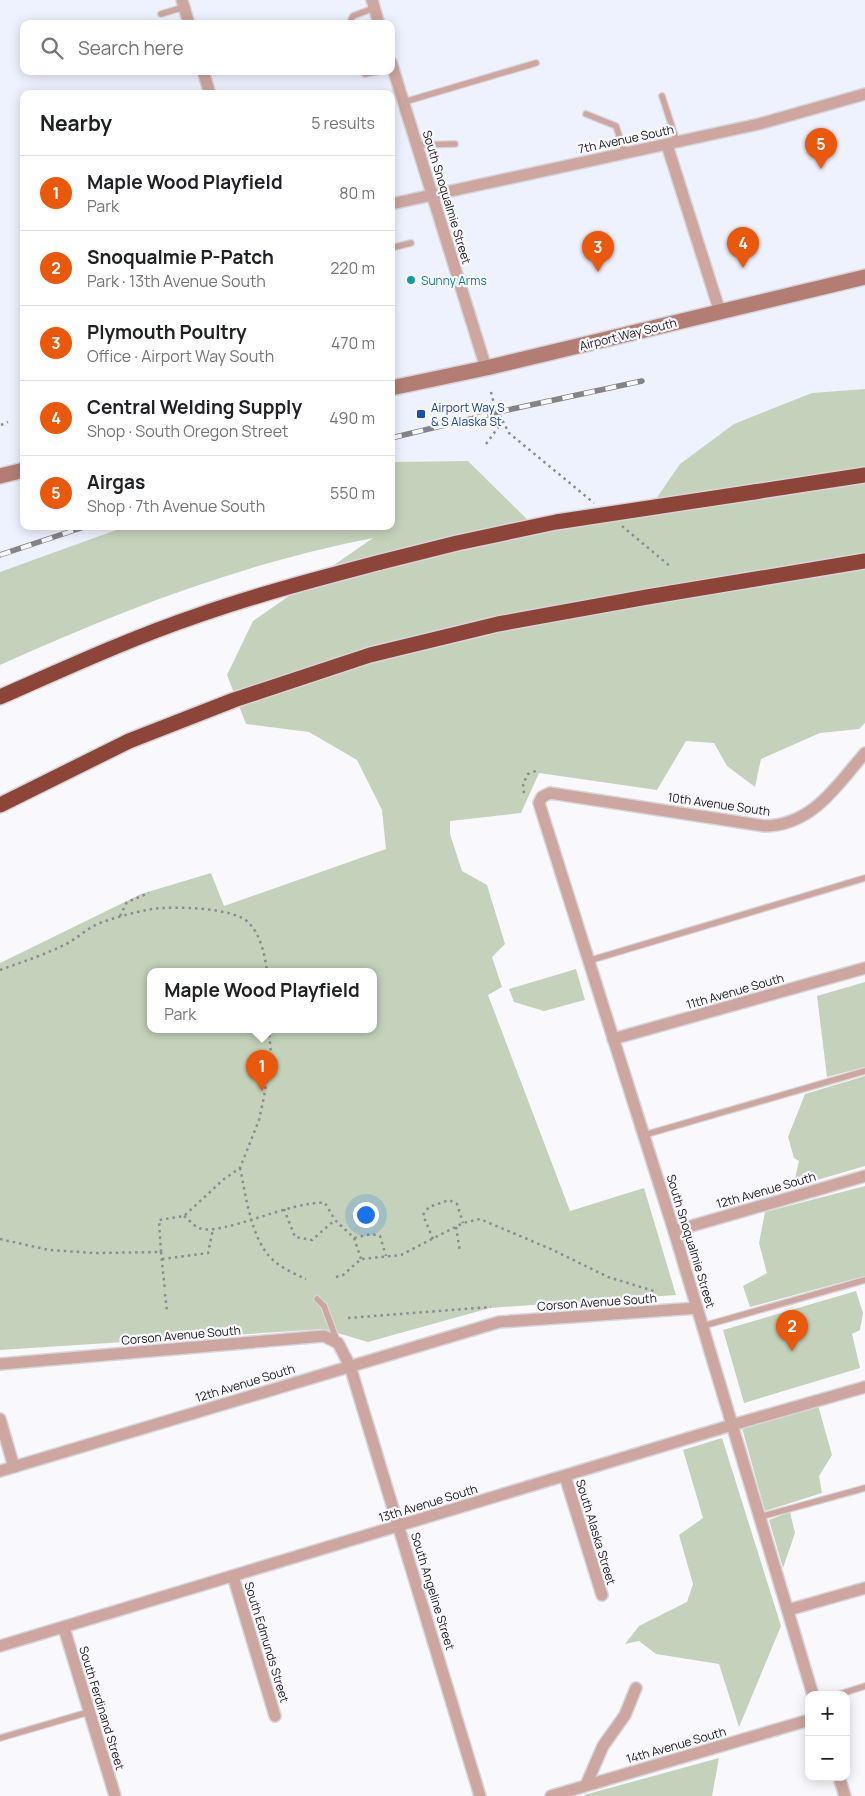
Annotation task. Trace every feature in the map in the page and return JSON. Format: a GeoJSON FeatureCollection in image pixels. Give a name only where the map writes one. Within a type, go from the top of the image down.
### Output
{"type":"FeatureCollection","features":[{"type":"Feature","properties":{"kind":"highway"},"geometry":{"type":"LineString","coordinates":[[0,697],[98,653],[198,615],[284,587],[381,562],[457,543],[556,522],[865,475]]}},
{"type":"Feature","properties":{"kind":"highway"},"geometry":{"type":"LineString","coordinates":[[0,805],[129,741],[234,700],[370,655],[498,624],[646,596],[865,561]]}},
{"type":"Feature","properties":{"kind":"main road","name":"Airport Way South"},"geometry":{"type":"LineString","coordinates":[[395,387],[486,368],[865,277]]}},
{"type":"Feature","properties":{"kind":"main road"},"geometry":{"type":"LineString","coordinates":[[0,476],[20,471]]}},
{"type":"Feature","properties":{"kind":"street"},"geometry":{"type":"LineString","coordinates":[[183,3],[188,20]]}},
{"type":"Feature","properties":{"kind":"street"},"geometry":{"type":"LineString","coordinates":[[373,4],[378,20]]}},
{"type":"Feature","properties":{"kind":"street"},"geometry":{"type":"LineString","coordinates":[[204,75],[209,90]]}},
{"type":"Feature","properties":{"kind":"street","name":"South Snoqualmie Street"},"geometry":{"type":"LineString","coordinates":[[395,75],[486,368]]}},
{"type":"Feature","properties":{"kind":"street","name":"7th Avenue South"},"geometry":{"type":"LineString","coordinates":[[395,203],[759,124],[865,94]]}},
{"type":"Feature","properties":{"kind":"street"},"geometry":{"type":"LineString","coordinates":[[672,144],[720,312]]}},
{"type":"Feature","properties":{"kind":"street","name":"10th Avenue South"},"geometry":{"type":"LineString","coordinates":[[542,797],[550,793],[766,826],[777,826],[802,818],[821,803],[865,753]]}},
{"type":"Feature","properties":{"kind":"street","name":"South Snoqualmie Street"},"geometry":{"type":"LineString","coordinates":[[542,797],[539,803],[674,1231],[812,1691]]}},
{"type":"Feature","properties":{"kind":"street","name":"11th Avenue South"},"geometry":{"type":"LineString","coordinates":[[613,1040],[865,968]]}},
{"type":"Feature","properties":{"kind":"street","name":"12th Avenue South"},"geometry":{"type":"LineString","coordinates":[[674,1231],[865,1176]]}},
{"type":"Feature","properties":{"kind":"street","name":"Corson Avenue South"},"geometry":{"type":"LineString","coordinates":[[499,1322],[697,1308]]}},
{"type":"Feature","properties":{"kind":"street","name":"12th Avenue South"},"geometry":{"type":"LineString","coordinates":[[0,1471],[499,1322]]}},
{"type":"Feature","properties":{"kind":"street","name":"Corson Avenue South"},"geometry":{"type":"LineString","coordinates":[[0,1364],[324,1336],[338,1342]]}},
{"type":"Feature","properties":{"kind":"street"},"geometry":{"type":"LineString","coordinates":[[338,1342],[350,1366]]}},
{"type":"Feature","properties":{"kind":"street","name":"South Angeline Street"},"geometry":{"type":"LineString","coordinates":[[350,1366],[480,1796]]}},
{"type":"Feature","properties":{"kind":"street","name":"13th Avenue South"},"geometry":{"type":"LineString","coordinates":[[0,1646],[865,1387]]}},
{"type":"Feature","properties":{"kind":"street"},"geometry":{"type":"LineString","coordinates":[[0,1419],[14,1466]]}},
{"type":"Feature","properties":{"kind":"street","name":"South Alaska Street"},"geometry":{"type":"LineString","coordinates":[[565,1476],[602,1595]]}},
{"type":"Feature","properties":{"kind":"street","name":"South Edmunds Street"},"geometry":{"type":"LineString","coordinates":[[233,1576],[275,1716]]}},
{"type":"Feature","properties":{"kind":"street"},"geometry":{"type":"LineString","coordinates":[[788,1610],[865,1588]]}},
{"type":"Feature","properties":{"kind":"street","name":"South Ferdinand Street"},"geometry":{"type":"LineString","coordinates":[[64,1628],[115,1796]]}},
{"type":"Feature","properties":{"kind":"street"},"geometry":{"type":"LineString","coordinates":[[586,1785],[603,1746],[625,1716],[636,1688]]}},
{"type":"Feature","properties":{"kind":"street","name":"14th Avenue South"},"geometry":{"type":"LineString","coordinates":[[551,1796],[569,1794],[586,1785],[805,1721]]}},
{"type":"Feature","properties":{"kind":"street"},"geometry":{"type":"LineString","coordinates":[[840,1781],[845,1796]]}},
{"type":"Feature","properties":{"kind":"lane"},"geometry":{"type":"LineString","coordinates":[[161,14],[183,3]]}},
{"type":"Feature","properties":{"kind":"lane"},"geometry":{"type":"LineString","coordinates":[[351,20],[353,16],[373,4]]}},
{"type":"Feature","properties":{"kind":"lane"},"geometry":{"type":"LineString","coordinates":[[404,102],[536,63]]}},
{"type":"Feature","properties":{"kind":"lane"},"geometry":{"type":"LineString","coordinates":[[662,96],[672,144]]}},
{"type":"Feature","properties":{"kind":"lane"},"geometry":{"type":"LineString","coordinates":[[586,114],[616,126],[625,154]]}},
{"type":"Feature","properties":{"kind":"lane"},"geometry":{"type":"LineString","coordinates":[[417,145],[455,144]]}},
{"type":"Feature","properties":{"kind":"lane"},"geometry":{"type":"LineString","coordinates":[[395,247],[411,243]]}},
{"type":"Feature","properties":{"kind":"lane"},"geometry":{"type":"LineString","coordinates":[[588,961],[865,878]]}},
{"type":"Feature","properties":{"kind":"lane"},"geometry":{"type":"LineString","coordinates":[[644,1135],[865,1071]]}},
{"type":"Feature","properties":{"kind":"lane"},"geometry":{"type":"LineString","coordinates":[[703,1326],[865,1280]]}},
{"type":"Feature","properties":{"kind":"lane"},"geometry":{"type":"LineString","coordinates":[[317,1299],[324,1306],[338,1342]]}},
{"type":"Feature","properties":{"kind":"lane"},"geometry":{"type":"LineString","coordinates":[[760,1517],[865,1488]]}},
{"type":"Feature","properties":{"kind":"lane"},"geometry":{"type":"LineString","coordinates":[[849,1691],[865,1686]]}},
{"type":"Feature","properties":{"kind":"lane"},"geometry":{"type":"LineString","coordinates":[[0,1738],[89,1712]]}},
{"type":"Feature","properties":{"kind":"path"},"geometry":{"type":"LineString","coordinates":[[491,392],[496,412],[509,432],[598,506]]}},
{"type":"Feature","properties":{"kind":"path"},"geometry":{"type":"LineString","coordinates":[[486,444],[503,421]]}},
{"type":"Feature","properties":{"kind":"path"},"geometry":{"type":"LineString","coordinates":[[1,425],[8,422]]}},
{"type":"Feature","properties":{"kind":"path"},"geometry":{"type":"LineString","coordinates":[[620,524],[672,567]]}},
{"type":"Feature","properties":{"kind":"path"},"geometry":{"type":"LineString","coordinates":[[524,793],[523,784],[528,774],[538,770]]}},
{"type":"Feature","properties":{"kind":"path"},"geometry":{"type":"LineString","coordinates":[[120,916],[127,902],[149,893]]}},
{"type":"Feature","properties":{"kind":"path"},"geometry":{"type":"LineString","coordinates":[[0,970],[66,944],[98,924],[120,916],[154,909],[172,908],[227,912],[248,921],[260,938],[266,968]]}},
{"type":"Feature","properties":{"kind":"path"},"geometry":{"type":"LineString","coordinates":[[269,1033],[271,1054],[264,1097],[259,1120],[240,1168],[251,1219],[260,1243],[272,1260],[306,1279]]}},
{"type":"Feature","properties":{"kind":"path"},"geometry":{"type":"LineString","coordinates":[[166,1311],[159,1220],[184,1216],[224,1178],[240,1168]]}},
{"type":"Feature","properties":{"kind":"path"},"geometry":{"type":"LineString","coordinates":[[433,1239],[423,1215],[429,1207],[449,1200],[457,1204],[463,1223]]}},
{"type":"Feature","properties":{"kind":"path"},"geometry":{"type":"LineString","coordinates":[[184,1216],[200,1228],[213,1229],[314,1202],[325,1203],[335,1220],[354,1238],[361,1259]]}},
{"type":"Feature","properties":{"kind":"path"},"geometry":{"type":"LineString","coordinates":[[284,1209],[294,1237],[312,1240],[335,1220]]}},
{"type":"Feature","properties":{"kind":"path"},"geometry":{"type":"LineString","coordinates":[[336,1277],[342,1275],[361,1259],[401,1255],[463,1223],[480,1219],[553,1250],[608,1278],[654,1291]]}},
{"type":"Feature","properties":{"kind":"path"},"geometry":{"type":"LineString","coordinates":[[456,1227],[460,1252]]}},
{"type":"Feature","properties":{"kind":"path"},"geometry":{"type":"LineString","coordinates":[[162,1259],[208,1253],[213,1229]]}},
{"type":"Feature","properties":{"kind":"path"},"geometry":{"type":"LineString","coordinates":[[354,1238],[371,1234],[380,1236],[386,1256]]}},
{"type":"Feature","properties":{"kind":"path"},"geometry":{"type":"LineString","coordinates":[[0,1239],[49,1250],[95,1253],[161,1252]]}},
{"type":"Feature","properties":{"kind":"path"},"geometry":{"type":"LineString","coordinates":[[348,1318],[491,1307]]}},
{"type":"Feature","properties":{"kind":"shaded area"},"geometry":{"type":"Polygon","coordinates":[[[0,0],[865,0],[865,389],[812,393],[645,515],[541,533],[468,461],[395,462],[395,90],[20,90],[20,530],[116,530],[0,572],[0,0]]]}},
{"type":"Feature","properties":{"kind":"green space"},"geometry":{"type":"Polygon","coordinates":[[[865,389],[865,723],[859,729],[820,733],[761,759],[755,787],[727,766],[714,743],[686,741],[657,790],[539,773],[521,813],[450,821],[450,834],[462,871],[487,885],[505,944],[492,957],[502,987],[488,995],[570,1211],[644,1188],[676,1295],[490,1308],[368,1342],[324,1329],[0,1350],[0,963],[141,894],[211,873],[224,906],[386,849],[382,810],[357,760],[309,732],[246,724],[227,675],[253,621],[373,538],[325,548],[229,575],[136,608],[0,665],[0,572],[116,530],[395,530],[395,462],[468,461],[541,533],[645,515],[680,464],[734,424],[812,393],[865,389]]]}},
{"type":"Feature","properties":{"kind":"green space"},"geometry":{"type":"Polygon","coordinates":[[[576,969],[585,1000],[544,1011],[514,1002],[509,989],[576,969]]]}},
{"type":"Feature","properties":{"kind":"green space"},"geometry":{"type":"Polygon","coordinates":[[[865,982],[865,1067],[827,1077],[817,996],[865,982]]]}},
{"type":"Feature","properties":{"kind":"green space"},"geometry":{"type":"Polygon","coordinates":[[[865,1076],[865,1166],[793,1187],[799,1161],[794,1158],[788,1137],[805,1094],[865,1076]]]}},
{"type":"Feature","properties":{"kind":"green space"},"geometry":{"type":"Polygon","coordinates":[[[865,1186],[865,1276],[750,1307],[743,1286],[767,1273],[759,1243],[765,1212],[865,1186]]]}},
{"type":"Feature","properties":{"kind":"green space"},"geometry":{"type":"Polygon","coordinates":[[[856,1291],[863,1313],[860,1330],[852,1334],[860,1368],[744,1403],[723,1330],[856,1291]]]}},
{"type":"Feature","properties":{"kind":"green space"},"geometry":{"type":"Polygon","coordinates":[[[818,1405],[832,1455],[819,1476],[822,1493],[765,1511],[742,1428],[818,1405]]]}},
{"type":"Feature","properties":{"kind":"green space"},"geometry":{"type":"Polygon","coordinates":[[[722,1438],[781,1626],[739,1727],[719,1664],[656,1654],[639,1641],[625,1644],[639,1626],[687,1602],[693,1584],[679,1535],[703,1518],[683,1450],[722,1438]]]}},
{"type":"Feature","properties":{"kind":"green space"},"geometry":{"type":"Polygon","coordinates":[[[790,1512],[795,1533],[783,1568],[769,1520],[790,1512]]]}},
{"type":"Feature","properties":{"kind":"green space"},"geometry":{"type":"Polygon","coordinates":[[[719,1758],[712,1796],[584,1796],[584,1795],[719,1758]]]}},
{"type":"Feature","properties":{"kind":"railway"},"geometry":{"type":"LineString","coordinates":[[395,437],[642,381]]}},
{"type":"Feature","properties":{"kind":"railway"},"geometry":{"type":"LineString","coordinates":[[0,555],[75,530]]}},
{"type":"Feature","properties":{"kind":"place","name":"Airgas"},"geometry":{"type":"Point","coordinates":[821,169]}},
{"type":"Feature","properties":{"kind":"place","name":"Central Welding Supply"},"geometry":{"type":"Point","coordinates":[743,268]}},
{"type":"Feature","properties":{"kind":"place","name":"Plymouth Poultry"},"geometry":{"type":"Point","coordinates":[598,272]}},
{"type":"Feature","properties":{"kind":"place","name":"Sunny Arms"},"geometry":{"type":"Point","coordinates":[411,280]}},
{"type":"Feature","properties":{"kind":"place","name":"Airport Way S & S Alaska St"},"geometry":{"type":"Point","coordinates":[421,414]}},
{"type":"Feature","properties":{"kind":"place","name":"Maple Wood Playfield"},"geometry":{"type":"Point","coordinates":[262,1091]}},
{"type":"Feature","properties":{"kind":"place","name":"Snoqualmie P-Patch"},"geometry":{"type":"Point","coordinates":[792,1351]}}]}
